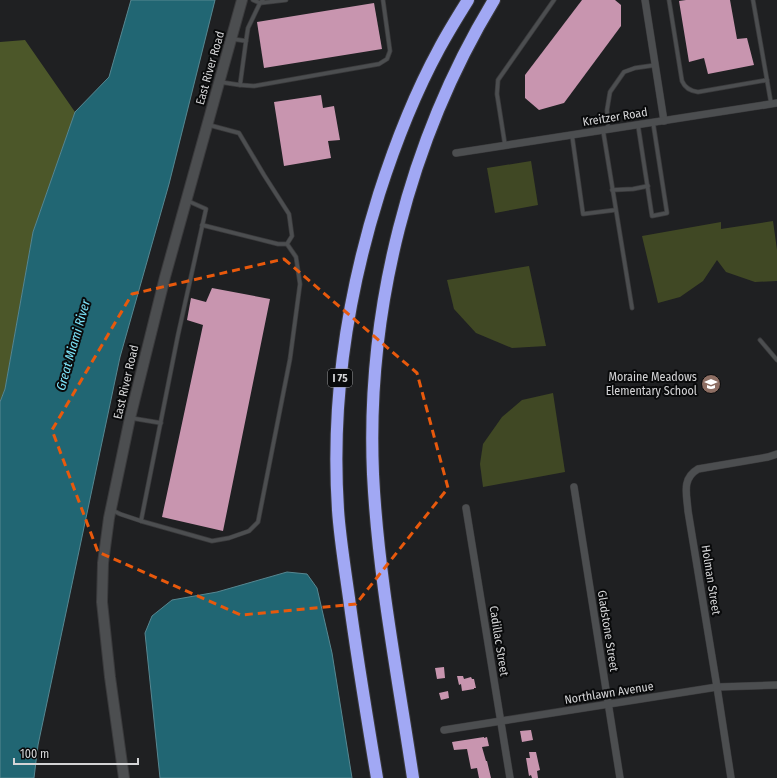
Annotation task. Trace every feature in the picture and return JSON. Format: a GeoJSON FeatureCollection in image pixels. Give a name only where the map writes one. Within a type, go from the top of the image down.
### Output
{"type":"FeatureCollection","features":[{"type":"Feature","properties":{"kind":"highway","name":"I 75"},"geometry":{"type":"LineString","coordinates":[[377,778],[353,626],[338,510],[337,441],[341,375],[352,298],[374,212],[392,155],[407,116],[435,57],[468,0]]}},
{"type":"Feature","properties":{"kind":"highway"},"geometry":{"type":"LineString","coordinates":[[413,778],[389,626],[379,544],[373,474],[372,430],[374,412],[374,380],[386,284],[403,214],[421,153],[452,78],[471,40],[494,0]]}},
{"type":"Feature","properties":{"kind":"street","name":"East River Road"},"geometry":{"type":"LineString","coordinates":[[124,778],[110,677],[102,602],[103,563],[111,509],[130,418],[165,278],[242,0]]}},
{"type":"Feature","properties":{"kind":"street"},"geometry":{"type":"LineString","coordinates":[[645,0],[664,121]]}},
{"type":"Feature","properties":{"kind":"street","name":"Kreitzer Road"},"geometry":{"type":"LineString","coordinates":[[456,153],[774,104]]}},
{"type":"Feature","properties":{"kind":"street","name":"Holman Street"},"geometry":{"type":"LineString","coordinates":[[731,778],[688,511],[686,488],[689,476],[698,469],[768,457],[777,454]]}},
{"type":"Feature","properties":{"kind":"street","name":"Gladstone Street"},"geometry":{"type":"LineString","coordinates":[[574,487],[620,778]]}},
{"type":"Feature","properties":{"kind":"street","name":"Cadillac Street"},"geometry":{"type":"LineString","coordinates":[[466,508],[510,778]]}},
{"type":"Feature","properties":{"kind":"street","name":"Northlawn Avenue"},"geometry":{"type":"LineString","coordinates":[[444,730],[717,687],[777,685]]}},
{"type":"Feature","properties":{"kind":"lane"},"geometry":{"type":"LineString","coordinates":[[253,0],[286,0]]}},
{"type":"Feature","properties":{"kind":"lane"},"geometry":{"type":"LineString","coordinates":[[219,82],[254,86],[379,64],[387,59],[390,51],[383,0]]}},
{"type":"Feature","properties":{"kind":"lane"},"geometry":{"type":"LineString","coordinates":[[506,145],[498,94],[498,80],[554,0]]}},
{"type":"Feature","properties":{"kind":"lane"},"geometry":{"type":"LineString","coordinates":[[669,0],[682,81],[687,88],[698,92],[767,80]]}},
{"type":"Feature","properties":{"kind":"lane"},"geometry":{"type":"LineString","coordinates":[[753,0],[767,80],[774,104]]}},
{"type":"Feature","properties":{"kind":"lane"},"geometry":{"type":"LineString","coordinates":[[240,85],[248,28],[261,1]]}},
{"type":"Feature","properties":{"kind":"lane"},"geometry":{"type":"LineString","coordinates":[[232,39],[246,42]]}},
{"type":"Feature","properties":{"kind":"lane"},"geometry":{"type":"LineString","coordinates":[[632,308],[615,210],[605,130],[610,92],[624,72],[656,64]]}},
{"type":"Feature","properties":{"kind":"lane"},"geometry":{"type":"LineString","coordinates":[[638,125],[652,216],[667,213],[653,122]]}},
{"type":"Feature","properties":{"kind":"lane"},"geometry":{"type":"LineString","coordinates":[[207,125],[239,133],[289,214],[292,236],[287,244]]}},
{"type":"Feature","properties":{"kind":"lane"},"geometry":{"type":"LineString","coordinates":[[572,135],[584,214],[615,210]]}},
{"type":"Feature","properties":{"kind":"lane"},"geometry":{"type":"LineString","coordinates":[[612,190],[633,189],[648,186]]}},
{"type":"Feature","properties":{"kind":"lane"},"geometry":{"type":"LineString","coordinates":[[141,521],[178,335],[206,209],[186,200]]}},
{"type":"Feature","properties":{"kind":"lane"},"geometry":{"type":"LineString","coordinates":[[202,225],[278,244],[287,244]]}},
{"type":"Feature","properties":{"kind":"lane"},"geometry":{"type":"LineString","coordinates":[[111,509],[120,514],[141,521],[212,541],[229,538],[249,531],[258,522],[290,359],[300,284],[296,257],[287,244]]}},
{"type":"Feature","properties":{"kind":"lane"},"geometry":{"type":"LineString","coordinates":[[760,340],[777,360]]}},
{"type":"Feature","properties":{"kind":"lane"},"geometry":{"type":"LineString","coordinates":[[130,418],[161,423]]}},
{"type":"Feature","properties":{"kind":"highlighted area"},"geometry":{"type":"Polygon","coordinates":[[[284,259],[417,373],[448,488],[356,604],[241,615],[98,552],[52,430],[132,294],[284,259]]]}},
{"type":"Feature","properties":{"kind":"green space"},"geometry":{"type":"Polygon","coordinates":[[[25,40],[75,112],[33,232],[5,389],[0,402],[0,42],[25,40]]]}},
{"type":"Feature","properties":{"kind":"green space"},"geometry":{"type":"Polygon","coordinates":[[[531,161],[538,205],[495,213],[487,168],[531,161]]]}},
{"type":"Feature","properties":{"kind":"green space"},"geometry":{"type":"Polygon","coordinates":[[[773,221],[777,250],[777,281],[755,282],[726,272],[717,260],[703,281],[680,297],[658,303],[642,236],[721,222],[721,229],[773,221]]]}},
{"type":"Feature","properties":{"kind":"green space"},"geometry":{"type":"Polygon","coordinates":[[[529,266],[546,346],[512,348],[476,333],[454,309],[447,280],[529,266]]]}},
{"type":"Feature","properties":{"kind":"green space"},"geometry":{"type":"Polygon","coordinates":[[[553,393],[565,472],[483,487],[480,464],[483,444],[502,417],[522,400],[553,393]]]}},
{"type":"Feature","properties":{"kind":"water","name":"Great Miami River"},"geometry":{"type":"Polygon","coordinates":[[[131,0],[215,0],[169,184],[120,357],[38,745],[34,778],[0,778],[0,402],[5,389],[33,232],[75,112],[109,77],[131,0]]]}},
{"type":"Feature","properties":{"kind":"water"},"geometry":{"type":"Polygon","coordinates":[[[287,572],[307,574],[317,588],[332,653],[352,778],[160,778],[145,633],[152,616],[172,600],[217,592],[287,572]]]}},
{"type":"Feature","properties":{"kind":"building"},"geometry":{"type":"Polygon","coordinates":[[[582,0],[615,0],[621,5],[621,26],[564,103],[539,110],[525,98],[525,75],[582,0]]]}},
{"type":"Feature","properties":{"kind":"building"},"geometry":{"type":"Polygon","coordinates":[[[730,0],[737,39],[747,38],[754,65],[708,74],[704,58],[689,62],[679,1],[730,0]]]}},
{"type":"Feature","properties":{"kind":"building"},"geometry":{"type":"Polygon","coordinates":[[[374,3],[382,49],[264,68],[257,22],[374,3]]]}},
{"type":"Feature","properties":{"kind":"building"},"geometry":{"type":"Polygon","coordinates":[[[321,95],[323,108],[334,106],[340,140],[328,141],[331,158],[284,166],[274,102],[321,95]]]}},
{"type":"Feature","properties":{"kind":"building"},"geometry":{"type":"Polygon","coordinates":[[[212,288],[270,299],[223,531],[162,517],[203,325],[187,320],[191,298],[206,302],[212,288]]]}},
{"type":"Feature","properties":{"kind":"building"},"geometry":{"type":"Polygon","coordinates":[[[444,667],[445,678],[437,679],[435,668],[444,667]]]}},
{"type":"Feature","properties":{"kind":"building"},"geometry":{"type":"Polygon","coordinates":[[[457,676],[463,676],[464,679],[471,677],[474,679],[476,688],[462,691],[461,684],[459,685],[457,676]]]}},
{"type":"Feature","properties":{"kind":"building"},"geometry":{"type":"Polygon","coordinates":[[[448,691],[449,698],[441,700],[439,693],[448,691]]]}},
{"type":"Feature","properties":{"kind":"building"},"geometry":{"type":"Polygon","coordinates":[[[531,730],[533,740],[522,742],[520,731],[531,730]]]}},
{"type":"Feature","properties":{"kind":"building"},"geometry":{"type":"Polygon","coordinates":[[[487,737],[489,746],[482,747],[491,778],[479,778],[477,768],[471,769],[467,749],[454,750],[452,742],[487,737]]]}},
{"type":"Feature","properties":{"kind":"building"},"geometry":{"type":"Polygon","coordinates":[[[529,752],[536,752],[540,770],[537,771],[538,778],[532,778],[531,775],[529,776],[526,758],[530,758],[529,752]]]}},
{"type":"Feature","properties":{"kind":"place","name":"Moraine Meadows Elementary School"},"geometry":{"type":"Point","coordinates":[711,384]}}]}
